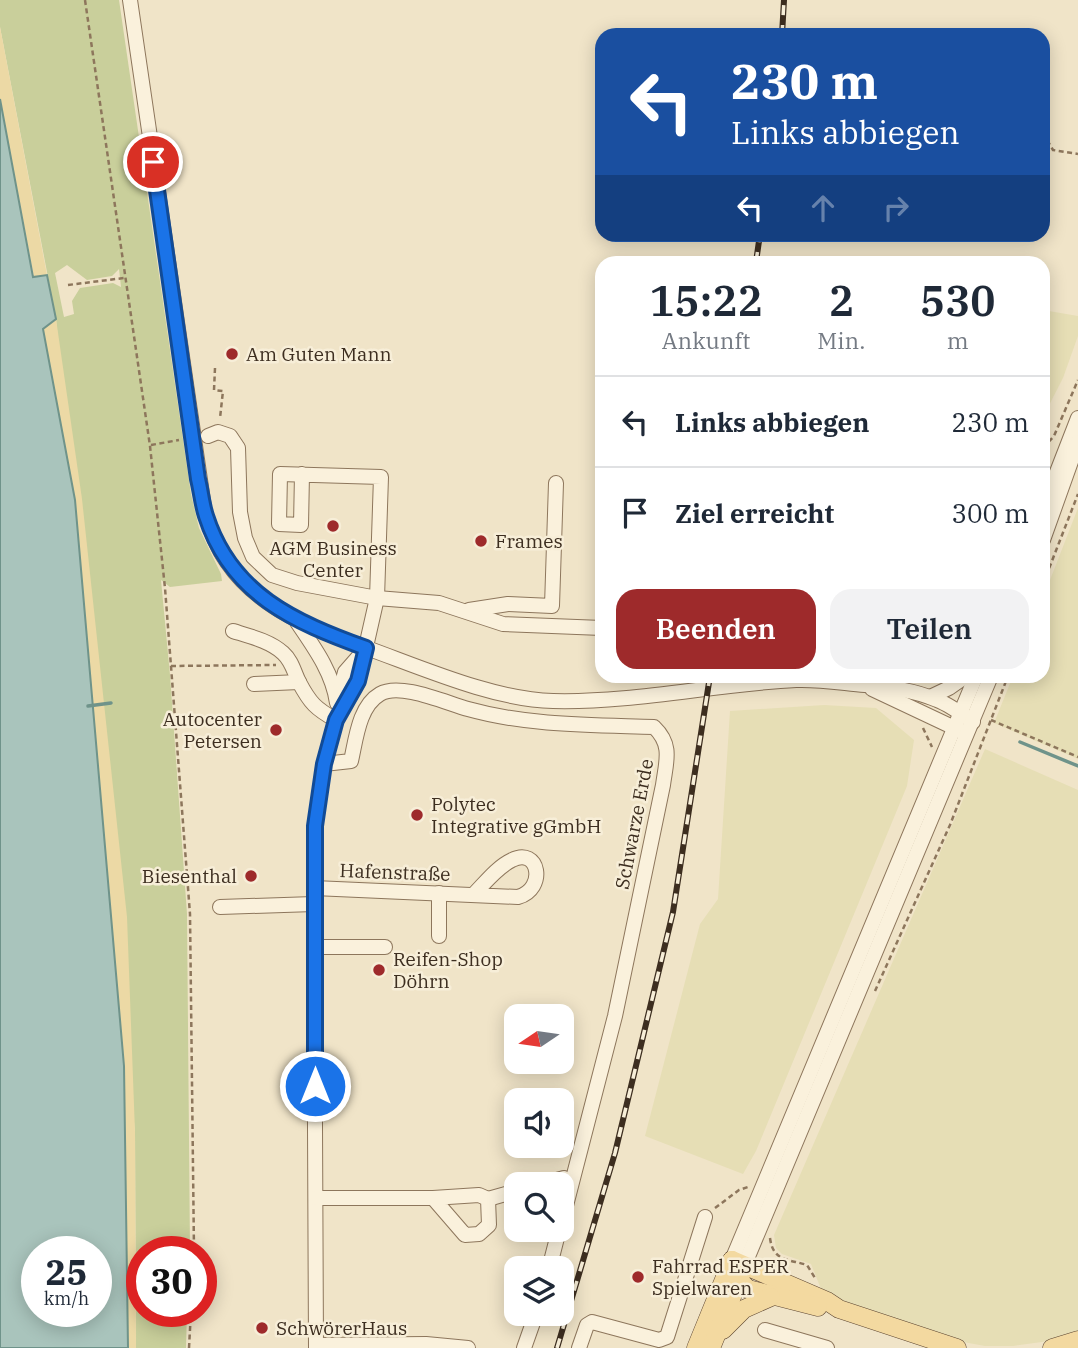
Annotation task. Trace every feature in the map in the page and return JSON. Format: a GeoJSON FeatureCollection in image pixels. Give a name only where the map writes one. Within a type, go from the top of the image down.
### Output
{"type":"FeatureCollection","features":[{"type":"Feature","properties":{"kind":"main road"},"geometry":{"type":"LineString","coordinates":[[738,1269],[813,1296],[914,1342],[957,1348]]}},
{"type":"Feature","properties":{"kind":"main road"},"geometry":{"type":"LineString","coordinates":[[738,1269],[748,1289],[771,1297],[839,1309]]}},
{"type":"Feature","properties":{"kind":"main road"},"geometry":{"type":"LineString","coordinates":[[713,1343],[738,1269]]}},
{"type":"Feature","properties":{"kind":"main road"},"geometry":{"type":"LineString","coordinates":[[696,1348],[738,1269]]}},
{"type":"Feature","properties":{"kind":"main road"},"geometry":{"type":"LineString","coordinates":[[713,1343],[744,1309],[771,1297]]}},
{"type":"Feature","properties":{"kind":"main road"},"geometry":{"type":"LineString","coordinates":[[1052,1348],[1078,1339]]}},
{"type":"Feature","properties":{"kind":"street"},"geometry":{"type":"LineString","coordinates":[[130,0],[205,514],[215,540],[236,575],[252,590],[297,621],[484,689],[550,701],[597,700],[766,683]]}},
{"type":"Feature","properties":{"kind":"street"},"geometry":{"type":"LineString","coordinates":[[1050,490],[1078,418]]}},
{"type":"Feature","properties":{"kind":"street"},"geometry":{"type":"LineString","coordinates":[[213,434],[230,436],[238,448],[240,512],[245,538],[253,557],[272,575],[297,583],[377,598],[439,603],[503,624],[595,628]]}},
{"type":"Feature","properties":{"kind":"street"},"geometry":{"type":"LineString","coordinates":[[1050,520],[1078,442]]}},
{"type":"Feature","properties":{"kind":"street"},"geometry":{"type":"LineString","coordinates":[[302,474],[381,477],[377,598],[366,648]]}},
{"type":"Feature","properties":{"kind":"street"},"geometry":{"type":"LineString","coordinates":[[464,611],[508,604],[552,606],[556,483]]}},
{"type":"Feature","properties":{"kind":"street","name":"Hafenstraße"},"geometry":{"type":"LineString","coordinates":[[297,621],[335,686],[337,703],[315,826],[316,1346]]}},
{"type":"Feature","properties":{"kind":"street"},"geometry":{"type":"LineString","coordinates":[[233,631],[282,652],[290,661],[299,682],[317,710],[336,720]]}},
{"type":"Feature","properties":{"kind":"street","name":"Hafenstraße"},"geometry":{"type":"LineString","coordinates":[[337,703],[345,672],[366,648]]}},
{"type":"Feature","properties":{"kind":"street","name":"Hafenstraße"},"geometry":{"type":"LineString","coordinates":[[336,720],[358,681],[366,648]]}},
{"type":"Feature","properties":{"kind":"street"},"geometry":{"type":"LineString","coordinates":[[254,684],[299,682]]}},
{"type":"Feature","properties":{"kind":"street"},"geometry":{"type":"LineString","coordinates":[[848,683],[891,687],[930,697],[964,725]]}},
{"type":"Feature","properties":{"kind":"street"},"geometry":{"type":"LineString","coordinates":[[930,697],[956,683]]}},
{"type":"Feature","properties":{"kind":"street"},"geometry":{"type":"LineString","coordinates":[[964,725],[974,683]]}},
{"type":"Feature","properties":{"kind":"street"},"geometry":{"type":"LineString","coordinates":[[738,1269],[964,725],[987,683]]}},
{"type":"Feature","properties":{"kind":"street"},"geometry":{"type":"LineString","coordinates":[[864,685],[964,725]]}},
{"type":"Feature","properties":{"kind":"street","name":"Schwarze Erde"},"geometry":{"type":"LineString","coordinates":[[324,764],[351,761],[357,731],[368,705],[381,692],[407,690],[489,715],[543,723],[654,727],[664,736],[668,748],[663,786],[615,1016],[574,1175]]}},
{"type":"Feature","properties":{"kind":"street","name":"Hafenstraße"},"geometry":{"type":"LineString","coordinates":[[314,888],[474,894]]}},
{"type":"Feature","properties":{"kind":"street"},"geometry":{"type":"LineString","coordinates":[[439,893],[439,936]]}},
{"type":"Feature","properties":{"kind":"street"},"geometry":{"type":"LineString","coordinates":[[220,907],[314,904]]}},
{"type":"Feature","properties":{"kind":"street"},"geometry":{"type":"LineString","coordinates":[[314,947],[385,947]]}},
{"type":"Feature","properties":{"kind":"street"},"geometry":{"type":"LineString","coordinates":[[316,1198],[433,1198],[479,1195],[488,1199],[504,1194]]}},
{"type":"Feature","properties":{"kind":"street"},"geometry":{"type":"LineString","coordinates":[[433,1198],[465,1235],[479,1234],[489,1226],[488,1199]]}},
{"type":"Feature","properties":{"kind":"street"},"geometry":{"type":"LineString","coordinates":[[580,1343],[587,1325],[597,1322],[659,1340],[667,1337],[705,1217]]}},
{"type":"Feature","properties":{"kind":"street"},"geometry":{"type":"LineString","coordinates":[[524,1348],[532,1326]]}},
{"type":"Feature","properties":{"kind":"street"},"geometry":{"type":"LineString","coordinates":[[765,1329],[827,1348]]}},
{"type":"Feature","properties":{"kind":"street"},"geometry":{"type":"LineString","coordinates":[[316,1346],[426,1344],[468,1348]]}},
{"type":"Feature","properties":{"kind":"path"},"geometry":{"type":"LineString","coordinates":[[85,0],[150,446],[171,666],[190,914],[194,1236]]}},
{"type":"Feature","properties":{"kind":"path"},"geometry":{"type":"LineString","coordinates":[[1050,145],[1053,150],[1078,153]]}},
{"type":"Feature","properties":{"kind":"path"},"geometry":{"type":"LineString","coordinates":[[68,285],[124,278]]}},
{"type":"Feature","properties":{"kind":"path"},"geometry":{"type":"LineString","coordinates":[[213,434],[223,391],[214,390],[215,368]]}},
{"type":"Feature","properties":{"kind":"path"},"geometry":{"type":"LineString","coordinates":[[1050,440],[1078,380]]}},
{"type":"Feature","properties":{"kind":"path"},"geometry":{"type":"LineString","coordinates":[[150,446],[178,440]]}},
{"type":"Feature","properties":{"kind":"path"},"geometry":{"type":"LineString","coordinates":[[1050,566],[1078,494]]}},
{"type":"Feature","properties":{"kind":"path"},"geometry":{"type":"LineString","coordinates":[[171,666],[285,665],[290,661]]}},
{"type":"Feature","properties":{"kind":"path"},"geometry":{"type":"LineString","coordinates":[[872,997],[950,825],[1005,683]]}},
{"type":"Feature","properties":{"kind":"path"},"geometry":{"type":"LineString","coordinates":[[991,720],[1078,757]]}},
{"type":"Feature","properties":{"kind":"path"},"geometry":{"type":"LineString","coordinates":[[705,1217],[739,1190],[754,1184]]}},
{"type":"Feature","properties":{"kind":"path"},"geometry":{"type":"LineString","coordinates":[[771,1234],[770,1241],[782,1260],[807,1265],[813,1272],[816,1282],[813,1296]]}},
{"type":"Feature","properties":{"kind":"path"},"geometry":{"type":"LineString","coordinates":[[189,1348],[190,1327]]}},
{"type":"Feature","properties":{"kind":"shaded area"},"geometry":{"type":"Polygon","coordinates":[[[1050,311],[1078,316],[1078,336],[1063,378],[1050,403],[1050,311]]]}},
{"type":"Feature","properties":{"kind":"shaded area"},"geometry":{"type":"Polygon","coordinates":[[[1078,508],[1078,759],[994,723],[1010,683],[1050,683],[1050,580],[1078,508]]]}},
{"type":"Feature","properties":{"kind":"shaded area"},"geometry":{"type":"Polygon","coordinates":[[[824,705],[876,708],[914,740],[907,786],[756,1151],[743,1174],[645,1136],[700,924],[718,899],[730,711],[824,705]]]}},
{"type":"Feature","properties":{"kind":"shaded area"},"geometry":{"type":"Polygon","coordinates":[[[985,749],[1078,790],[1078,1331],[1049,1341],[1013,1346],[985,1346],[963,1342],[823,1294],[811,1264],[782,1254],[776,1248],[774,1235],[985,749]]]}},
{"type":"Feature","properties":{"kind":"green space"},"geometry":{"type":"Polygon","coordinates":[[[0,0],[119,0],[191,494],[199,528],[222,581],[170,587],[161,580],[187,914],[190,1236],[135,1236],[135,1132],[56,319],[0,27],[0,0]],[[67,265],[55,273],[64,317],[74,314],[72,301],[80,288],[113,283],[121,287],[119,269],[112,276],[87,280],[67,265]]]}},
{"type":"Feature","properties":{"kind":"green space"},"geometry":{"type":"Polygon","coordinates":[[[136,1327],[187,1327],[186,1348],[136,1348],[136,1327]]]}},
{"type":"Feature","properties":{"kind":"sand"},"geometry":{"type":"Polygon","coordinates":[[[0,27],[47,275],[34,277],[0,99],[0,27]]]}},
{"type":"Feature","properties":{"kind":"sand"},"geometry":{"type":"Polygon","coordinates":[[[56,319],[82,499],[127,917],[135,1132],[135,1236],[126,1236],[124,1066],[43,329],[56,319]]]}},
{"type":"Feature","properties":{"kind":"sand"},"geometry":{"type":"Polygon","coordinates":[[[128,1327],[136,1327],[136,1348],[128,1348],[128,1327]]]}},
{"type":"Feature","properties":{"kind":"water"},"geometry":{"type":"Polygon","coordinates":[[[0,99],[33,277],[47,275],[56,319],[43,329],[75,500],[124,1066],[128,1348],[0,1348],[0,99]]]}},
{"type":"Feature","properties":{"kind":"waterway"},"geometry":{"type":"LineString","coordinates":[[88,706],[111,703]]}},
{"type":"Feature","properties":{"kind":"waterway"},"geometry":{"type":"LineString","coordinates":[[1020,742],[1078,766]]}},
{"type":"Feature","properties":{"kind":"railway"},"geometry":{"type":"LineString","coordinates":[[782,28],[784,0]]}},
{"type":"Feature","properties":{"kind":"railway"},"geometry":{"type":"LineString","coordinates":[[757,256],[759,242]]}},
{"type":"Feature","properties":{"kind":"railway"},"geometry":{"type":"LineString","coordinates":[[557,1348],[615,1153],[673,912],[709,683]]}},
{"type":"Feature","properties":{"kind":"place","name":"Am Guten Mann"},"geometry":{"type":"Point","coordinates":[232,354]}},
{"type":"Feature","properties":{"kind":"place","name":"AGM Business Center"},"geometry":{"type":"Point","coordinates":[333,526]}},
{"type":"Feature","properties":{"kind":"place","name":"Frames"},"geometry":{"type":"Point","coordinates":[481,541]}},
{"type":"Feature","properties":{"kind":"place","name":"Autocenter Petersen"},"geometry":{"type":"Point","coordinates":[276,730]}},
{"type":"Feature","properties":{"kind":"place","name":"Polytec Integrative gGmbH"},"geometry":{"type":"Point","coordinates":[417,815]}},
{"type":"Feature","properties":{"kind":"place","name":"Biesenthal"},"geometry":{"type":"Point","coordinates":[251,876]}},
{"type":"Feature","properties":{"kind":"place","name":"Reifen-Shop Döhrn"},"geometry":{"type":"Point","coordinates":[379,970]}},
{"type":"Feature","properties":{"kind":"place","name":"Fahrrad ESPER Spielwaren"},"geometry":{"type":"Point","coordinates":[638,1277]}},
{"type":"Feature","properties":{"kind":"place","name":"SchwörerHaus"},"geometry":{"type":"Point","coordinates":[262,1328]}},
{"type":"Feature","properties":{"kind":"route"},"geometry":{"type":"LineString","coordinates":[[153,162],[198,479],[205,514],[215,540],[236,575],[252,590],[297,621],[366,648],[358,681],[336,720],[320,784],[315,826],[315,1086]]}}]}
